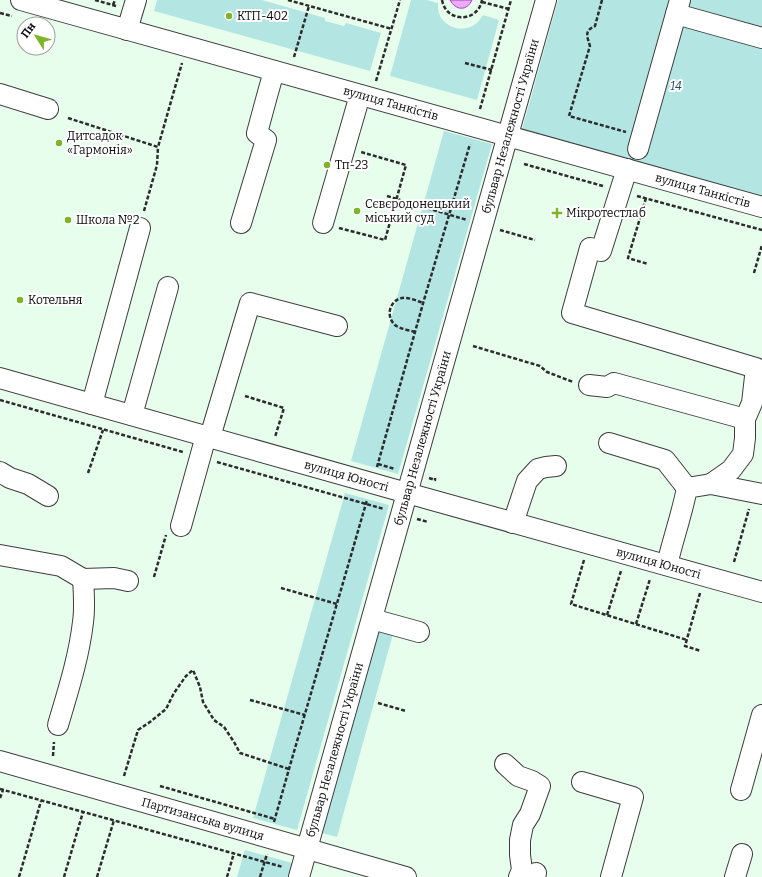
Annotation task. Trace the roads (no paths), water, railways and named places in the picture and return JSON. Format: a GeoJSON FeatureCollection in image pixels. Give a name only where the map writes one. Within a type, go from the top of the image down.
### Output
{"type":"FeatureCollection","features":[{"type":"Feature","properties":{"kind":"street","name":"вулиця Танкістів"},"geometry":{"type":"LineString","coordinates":[[20,0],[762,207]]}},
{"type":"Feature","properties":{"kind":"street"},"geometry":{"type":"LineString","coordinates":[[127,30],[136,0]]}},
{"type":"Feature","properties":{"kind":"street","name":"бульвар Незалежності України"},"geometry":{"type":"LineString","coordinates":[[299,877],[546,0]]}},
{"type":"Feature","properties":{"kind":"street"},"geometry":{"type":"LineString","coordinates":[[640,143],[678,7],[762,38]]}},
{"type":"Feature","properties":{"kind":"street"},"geometry":{"type":"LineString","coordinates":[[240,223],[266,140],[257,133],[274,71]]}},
{"type":"Feature","properties":{"kind":"street"},"geometry":{"type":"LineString","coordinates":[[0,94],[48,109]]}},
{"type":"Feature","properties":{"kind":"street"},"geometry":{"type":"LineString","coordinates":[[323,223],[360,94]]}},
{"type":"Feature","properties":{"kind":"street"},"geometry":{"type":"LineString","coordinates":[[627,169],[601,251],[590,248],[572,313],[756,368],[753,407],[745,438],[743,454],[731,470],[711,484]]}},
{"type":"Feature","properties":{"kind":"street"},"geometry":{"type":"LineString","coordinates":[[92,404],[140,228]]}},
{"type":"Feature","properties":{"kind":"street"},"geometry":{"type":"LineString","coordinates":[[132,415],[168,287]]}},
{"type":"Feature","properties":{"kind":"street"},"geometry":{"type":"LineString","coordinates":[[181,526],[250,303],[337,326]]}},
{"type":"Feature","properties":{"kind":"street","name":"вулиця Юності"},"geometry":{"type":"LineString","coordinates":[[0,378],[407,494],[762,592]]}},
{"type":"Feature","properties":{"kind":"street"},"geometry":{"type":"LineString","coordinates":[[590,385],[607,387],[614,383],[753,407]]}},
{"type":"Feature","properties":{"kind":"street"},"geometry":{"type":"LineString","coordinates":[[610,443],[665,460],[687,488]]}},
{"type":"Feature","properties":{"kind":"street"},"geometry":{"type":"LineString","coordinates":[[513,523],[527,481],[538,469],[556,466]]}},
{"type":"Feature","properties":{"kind":"street"},"geometry":{"type":"LineString","coordinates":[[0,472],[10,478],[28,484],[48,496]]}},
{"type":"Feature","properties":{"kind":"street"},"geometry":{"type":"LineString","coordinates":[[687,488],[711,484],[762,494]]}},
{"type":"Feature","properties":{"kind":"street"},"geometry":{"type":"LineString","coordinates":[[667,565],[687,488]]}},
{"type":"Feature","properties":{"kind":"street"},"geometry":{"type":"LineString","coordinates":[[0,555],[61,566],[83,579],[114,578],[128,581]]}},
{"type":"Feature","properties":{"kind":"street"},"geometry":{"type":"LineString","coordinates":[[58,725],[79,650],[84,621],[83,579]]}},
{"type":"Feature","properties":{"kind":"street"},"geometry":{"type":"LineString","coordinates":[[372,619],[419,632]]}},
{"type":"Feature","properties":{"kind":"street"},"geometry":{"type":"LineString","coordinates":[[741,790],[762,715]]}},
{"type":"Feature","properties":{"kind":"street","name":"Партизанська вулиця"},"geometry":{"type":"LineString","coordinates":[[0,761],[406,877]]}},
{"type":"Feature","properties":{"kind":"street"},"geometry":{"type":"LineString","coordinates":[[505,764],[518,776],[532,781],[540,786],[530,814],[523,826],[520,840],[522,870],[530,876]]}},
{"type":"Feature","properties":{"kind":"street"},"geometry":{"type":"LineString","coordinates":[[582,782],[633,797],[610,877]]}},
{"type":"Feature","properties":{"kind":"street"},"geometry":{"type":"LineString","coordinates":[[735,877],[742,854]]}},
{"type":"Feature","properties":{"kind":"place","name":"КТП-402"},"geometry":{"type":"Point","coordinates":[229,16]}},
{"type":"Feature","properties":{"kind":"place","name":"Дитсадок «Гармонія»"},"geometry":{"type":"Point","coordinates":[59,143]}},
{"type":"Feature","properties":{"kind":"place","name":"Тп-23"},"geometry":{"type":"Point","coordinates":[327,165]}},
{"type":"Feature","properties":{"kind":"place","name":"Сєвєродонецький міський суд"},"geometry":{"type":"Point","coordinates":[357,211]}},
{"type":"Feature","properties":{"kind":"place","name":"Мікротестлаб"},"geometry":{"type":"Point","coordinates":[557,213]}},
{"type":"Feature","properties":{"kind":"place","name":"Школа №2"},"geometry":{"type":"Point","coordinates":[68,220]}},
{"type":"Feature","properties":{"kind":"place","name":"Котельня"},"geometry":{"type":"Point","coordinates":[20,300]}},
{"type":"Feature","properties":{"kind":"park label","name":"14"},"geometry":{"type":"Point","coordinates":[676,86]}}]}
